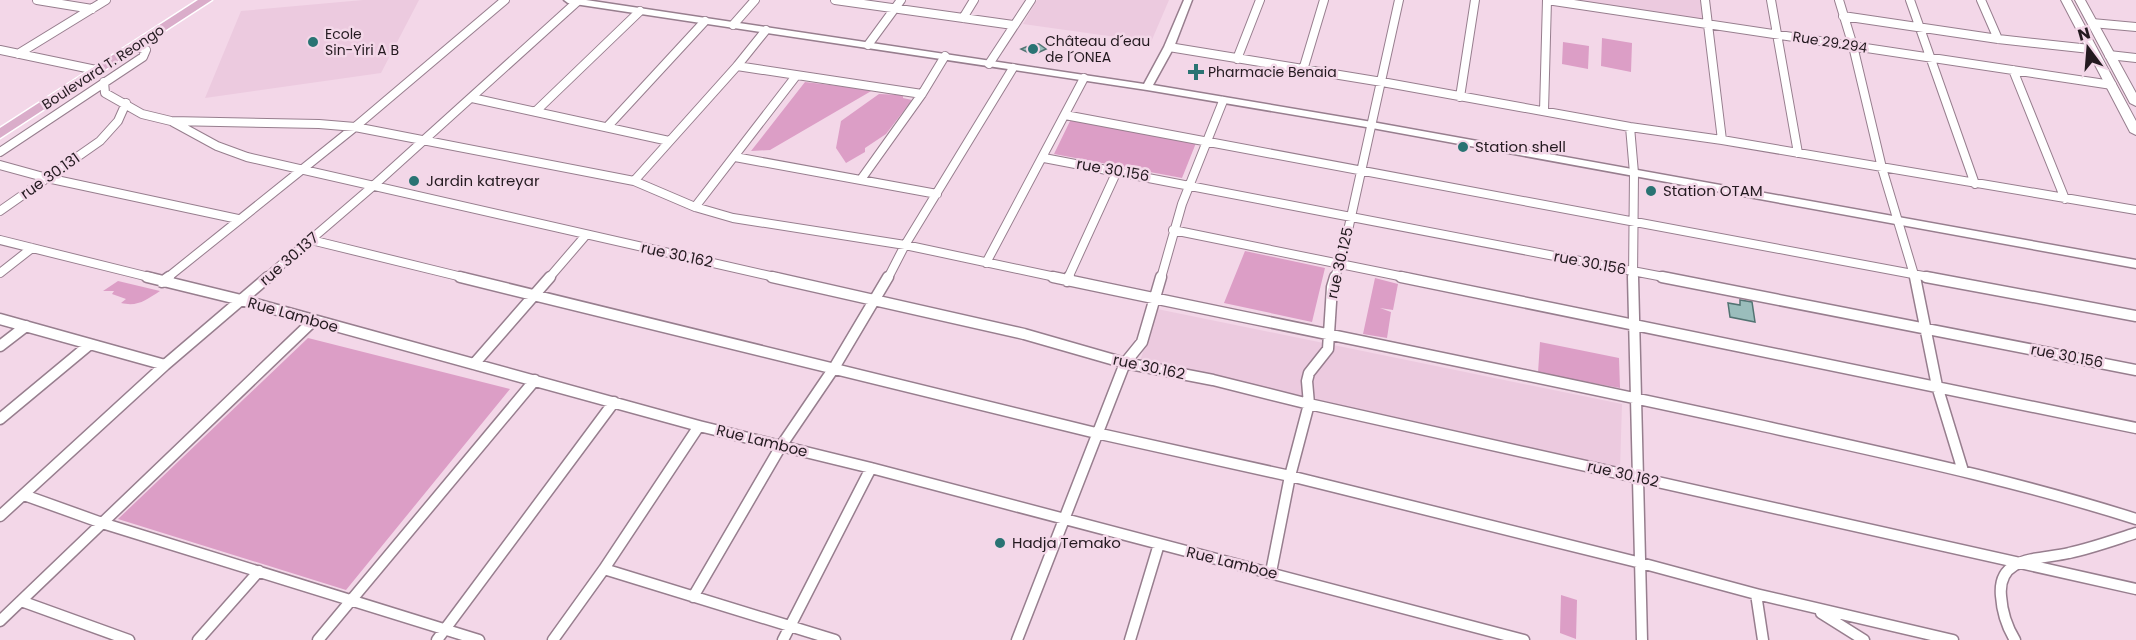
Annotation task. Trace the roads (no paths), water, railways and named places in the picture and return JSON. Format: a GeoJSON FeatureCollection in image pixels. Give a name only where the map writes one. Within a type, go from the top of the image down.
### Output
{"type":"FeatureCollection","features":[{"type":"Feature","properties":{"kind":"main road","name":"Boulevard T. Reongo"},"geometry":{"type":"LineString","coordinates":[[0,134],[194,0]]}},
{"type":"Feature","properties":{"kind":"main road","name":"Boulevard T. Reongo"},"geometry":{"type":"LineString","coordinates":[[0,126],[92,69],[135,46],[206,0]]}},
{"type":"Feature","properties":{"kind":"main road"},"geometry":{"type":"LineString","coordinates":[[2066,0],[2136,132]]}},
{"type":"Feature","properties":{"kind":"main road"},"geometry":{"type":"LineString","coordinates":[[2080,0],[2136,103]]}},
{"type":"Feature","properties":{"kind":"street"},"geometry":{"type":"LineString","coordinates":[[37,0],[92,9]]}},
{"type":"Feature","properties":{"kind":"street"},"geometry":{"type":"LineString","coordinates":[[18,54],[106,0]]}},
{"type":"Feature","properties":{"kind":"street"},"geometry":{"type":"LineString","coordinates":[[162,282],[355,127],[505,0]]}},
{"type":"Feature","properties":{"kind":"street"},"geometry":{"type":"LineString","coordinates":[[575,0],[1147,87],[1372,125],[2136,264]]}},
{"type":"Feature","properties":{"kind":"street","name":"rue 30.137"},"geometry":{"type":"LineString","coordinates":[[0,516],[165,365],[472,98],[575,0]]}},
{"type":"Feature","properties":{"kind":"street"},"geometry":{"type":"LineString","coordinates":[[733,25],[755,0]]}},
{"type":"Feature","properties":{"kind":"street"},"geometry":{"type":"LineString","coordinates":[[837,0],[1013,26]]}},
{"type":"Feature","properties":{"kind":"street"},"geometry":{"type":"LineString","coordinates":[[868,45],[901,0]]}},
{"type":"Feature","properties":{"kind":"street"},"geometry":{"type":"LineString","coordinates":[[963,18],[974,0]]}},
{"type":"Feature","properties":{"kind":"street"},"geometry":{"type":"LineString","coordinates":[[989,63],[1031,0]]}},
{"type":"Feature","properties":{"kind":"street"},"geometry":{"type":"LineString","coordinates":[[1147,87],[1169,47],[1188,0]]}},
{"type":"Feature","properties":{"kind":"street"},"geometry":{"type":"LineString","coordinates":[[1237,59],[1260,0]]}},
{"type":"Feature","properties":{"kind":"street"},"geometry":{"type":"LineString","coordinates":[[1303,70],[1324,0]]}},
{"type":"Feature","properties":{"kind":"street","name":"rue 30.125"},"geometry":{"type":"LineString","coordinates":[[1271,572],[1290,476],[1309,404],[1307,381],[1309,373],[1328,349],[1331,296],[1399,0]]}},
{"type":"Feature","properties":{"kind":"street"},"geometry":{"type":"LineString","coordinates":[[1460,97],[1475,0]]}},
{"type":"Feature","properties":{"kind":"street"},"geometry":{"type":"LineString","coordinates":[[1544,111],[1547,0]]}},
{"type":"Feature","properties":{"kind":"street","name":"Rue 29.294"},"geometry":{"type":"LineString","coordinates":[[1547,0],[2112,85]]}},
{"type":"Feature","properties":{"kind":"street"},"geometry":{"type":"LineString","coordinates":[[1705,0],[1722,140]]}},
{"type":"Feature","properties":{"kind":"street"},"geometry":{"type":"LineString","coordinates":[[1771,0],[1798,153]]}},
{"type":"Feature","properties":{"kind":"street"},"geometry":{"type":"LineString","coordinates":[[1839,0],[1882,168],[1914,274],[1937,386],[1963,471]]}},
{"type":"Feature","properties":{"kind":"street"},"geometry":{"type":"LineString","coordinates":[[1910,0],[1975,184]]}},
{"type":"Feature","properties":{"kind":"street"},"geometry":{"type":"LineString","coordinates":[[1981,0],[1998,39]]}},
{"type":"Feature","properties":{"kind":"street"},"geometry":{"type":"LineString","coordinates":[[536,111],[640,11]]}},
{"type":"Feature","properties":{"kind":"street"},"geometry":{"type":"LineString","coordinates":[[1843,16],[1998,39],[2090,49]]}},
{"type":"Feature","properties":{"kind":"street"},"geometry":{"type":"LineString","coordinates":[[608,126],[705,21]]}},
{"type":"Feature","properties":{"kind":"street"},"geometry":{"type":"LineString","coordinates":[[2092,23],[2136,27]]}},
{"type":"Feature","properties":{"kind":"street"},"geometry":{"type":"LineString","coordinates":[[634,181],[737,66],[766,30]]}},
{"type":"Feature","properties":{"kind":"street"},"geometry":{"type":"LineString","coordinates":[[0,152],[143,57],[146,50],[135,46]]}},
{"type":"Feature","properties":{"kind":"street"},"geometry":{"type":"LineString","coordinates":[[1169,47],[1382,82],[1630,128],[1722,140],[2136,210]]}},
{"type":"Feature","properties":{"kind":"street"},"geometry":{"type":"LineString","coordinates":[[0,50],[92,69]]}},
{"type":"Feature","properties":{"kind":"street"},"geometry":{"type":"LineString","coordinates":[[2109,55],[2136,58]]}},
{"type":"Feature","properties":{"kind":"street"},"geometry":{"type":"LineString","coordinates":[[862,178],[922,94],[945,56]]}},
{"type":"Feature","properties":{"kind":"street"},"geometry":{"type":"LineString","coordinates":[[737,66],[922,94]]}},
{"type":"Feature","properties":{"kind":"street"},"geometry":{"type":"LineString","coordinates":[[693,597],[781,446],[834,368],[876,300],[905,245],[1013,68]]}},
{"type":"Feature","properties":{"kind":"street"},"geometry":{"type":"LineString","coordinates":[[2013,70],[2065,199]]}},
{"type":"Feature","properties":{"kind":"street"},"geometry":{"type":"LineString","coordinates":[[695,207],[796,76]]}},
{"type":"Feature","properties":{"kind":"street"},"geometry":{"type":"LineString","coordinates":[[986,263],[1044,158],[1084,78]]}},
{"type":"Feature","properties":{"kind":"street"},"geometry":{"type":"LineString","coordinates":[[104,82],[105,93],[112,99],[126,103],[142,114],[171,121],[319,124],[355,127],[634,181],[695,207],[733,218],[905,245],[1067,281],[1635,398],[1963,471],[2061,496],[2136,519]]}},
{"type":"Feature","properties":{"kind":"street"},"geometry":{"type":"LineString","coordinates":[[472,98],[669,141]]}},
{"type":"Feature","properties":{"kind":"street"},"geometry":{"type":"LineString","coordinates":[[1017,640],[1125,363],[1142,342],[1173,230],[1222,101]]}},
{"type":"Feature","properties":{"kind":"street","name":"rue 30.131"},"geometry":{"type":"LineString","coordinates":[[0,211],[100,141],[118,121],[126,103]]}},
{"type":"Feature","properties":{"kind":"street"},"geometry":{"type":"LineString","coordinates":[[1065,115],[2136,316]]}},
{"type":"Feature","properties":{"kind":"street","name":"rue 30.162"},"geometry":{"type":"LineString","coordinates":[[171,121],[217,146],[237,153],[372,187],[1024,334],[1125,363],[1213,380],[1309,404],[2136,589]]}},
{"type":"Feature","properties":{"kind":"street"},"geometry":{"type":"LineString","coordinates":[[1630,128],[1634,173],[1633,322],[1642,640]]}},
{"type":"Feature","properties":{"kind":"street"},"geometry":{"type":"LineString","coordinates":[[735,157],[862,178],[936,194]]}},
{"type":"Feature","properties":{"kind":"street","name":"rue 30.156"},"geometry":{"type":"LineString","coordinates":[[1044,158],[1351,215],[2136,370]]}},
{"type":"Feature","properties":{"kind":"street"},"geometry":{"type":"LineString","coordinates":[[0,165],[47,178],[238,219]]}},
{"type":"Feature","properties":{"kind":"street"},"geometry":{"type":"LineString","coordinates":[[1067,281],[1117,171]]}},
{"type":"Feature","properties":{"kind":"street"},"geometry":{"type":"LineString","coordinates":[[1173,230],[1338,265],[1633,322],[2136,428]]}},
{"type":"Feature","properties":{"kind":"street"},"geometry":{"type":"LineString","coordinates":[[474,364],[586,235]]}},
{"type":"Feature","properties":{"kind":"street","name":"Rue Lamboe"},"geometry":{"type":"LineString","coordinates":[[0,240],[241,300],[699,426],[871,468],[1524,640]]}},
{"type":"Feature","properties":{"kind":"street"},"geometry":{"type":"LineString","coordinates":[[311,240],[1096,433],[1290,476],[1641,563],[1756,594],[1953,640]]}},
{"type":"Feature","properties":{"kind":"street"},"geometry":{"type":"LineString","coordinates":[[0,273],[32,248]]}},
{"type":"Feature","properties":{"kind":"street"},"geometry":{"type":"LineString","coordinates":[[0,319],[165,365]]}},
{"type":"Feature","properties":{"kind":"street"},"geometry":{"type":"LineString","coordinates":[[0,621],[313,321]]}},
{"type":"Feature","properties":{"kind":"street"},"geometry":{"type":"LineString","coordinates":[[0,346],[26,326]]}},
{"type":"Feature","properties":{"kind":"street"},"geometry":{"type":"LineString","coordinates":[[0,419],[89,345]]}},
{"type":"Feature","properties":{"kind":"street"},"geometry":{"type":"LineString","coordinates":[[318,640],[535,380]]}},
{"type":"Feature","properties":{"kind":"street"},"geometry":{"type":"LineString","coordinates":[[437,640],[614,402]]}},
{"type":"Feature","properties":{"kind":"street"},"geometry":{"type":"LineString","coordinates":[[553,640],[604,569],[699,426]]}},
{"type":"Feature","properties":{"kind":"street"},"geometry":{"type":"LineString","coordinates":[[783,640],[871,468]]}},
{"type":"Feature","properties":{"kind":"street"},"geometry":{"type":"LineString","coordinates":[[24,495],[102,523],[479,640]]}},
{"type":"Feature","properties":{"kind":"street"},"geometry":{"type":"LineString","coordinates":[[2015,640],[2006,622],[2000,595],[2000,578],[2006,569],[2019,561],[2067,554],[2136,533]]}},
{"type":"Feature","properties":{"kind":"street"},"geometry":{"type":"LineString","coordinates":[[1134,639],[1159,544]]}},
{"type":"Feature","properties":{"kind":"street"},"geometry":{"type":"LineString","coordinates":[[604,569],[835,640]]}},
{"type":"Feature","properties":{"kind":"street"},"geometry":{"type":"LineString","coordinates":[[198,640],[259,571]]}},
{"type":"Feature","properties":{"kind":"street"},"geometry":{"type":"LineString","coordinates":[[1756,594],[1763,640]]}},
{"type":"Feature","properties":{"kind":"street"},"geometry":{"type":"LineString","coordinates":[[21,601],[129,640]]}},
{"type":"Feature","properties":{"kind":"street"},"geometry":{"type":"LineString","coordinates":[[1814,608],[1864,640]]}},
{"type":"Feature","properties":{"kind":"place","name":"Ecole Sin-Yiri A B"},"geometry":{"type":"Point","coordinates":[313,42]}},
{"type":"Feature","properties":{"kind":"place","name":"Château d´eau de l´ONEA"},"geometry":{"type":"Point","coordinates":[1033,49]}},
{"type":"Feature","properties":{"kind":"place","name":"Pharmacie Benaia"},"geometry":{"type":"Point","coordinates":[1196,72]}},
{"type":"Feature","properties":{"kind":"place","name":"Station shell"},"geometry":{"type":"Point","coordinates":[1463,147]}},
{"type":"Feature","properties":{"kind":"place","name":"Jardin katreyar"},"geometry":{"type":"Point","coordinates":[414,181]}},
{"type":"Feature","properties":{"kind":"place","name":"Station OTAM"},"geometry":{"type":"Point","coordinates":[1651,191]}},
{"type":"Feature","properties":{"kind":"place","name":"Hadja Temako"},"geometry":{"type":"Point","coordinates":[1000,543]}}]}
